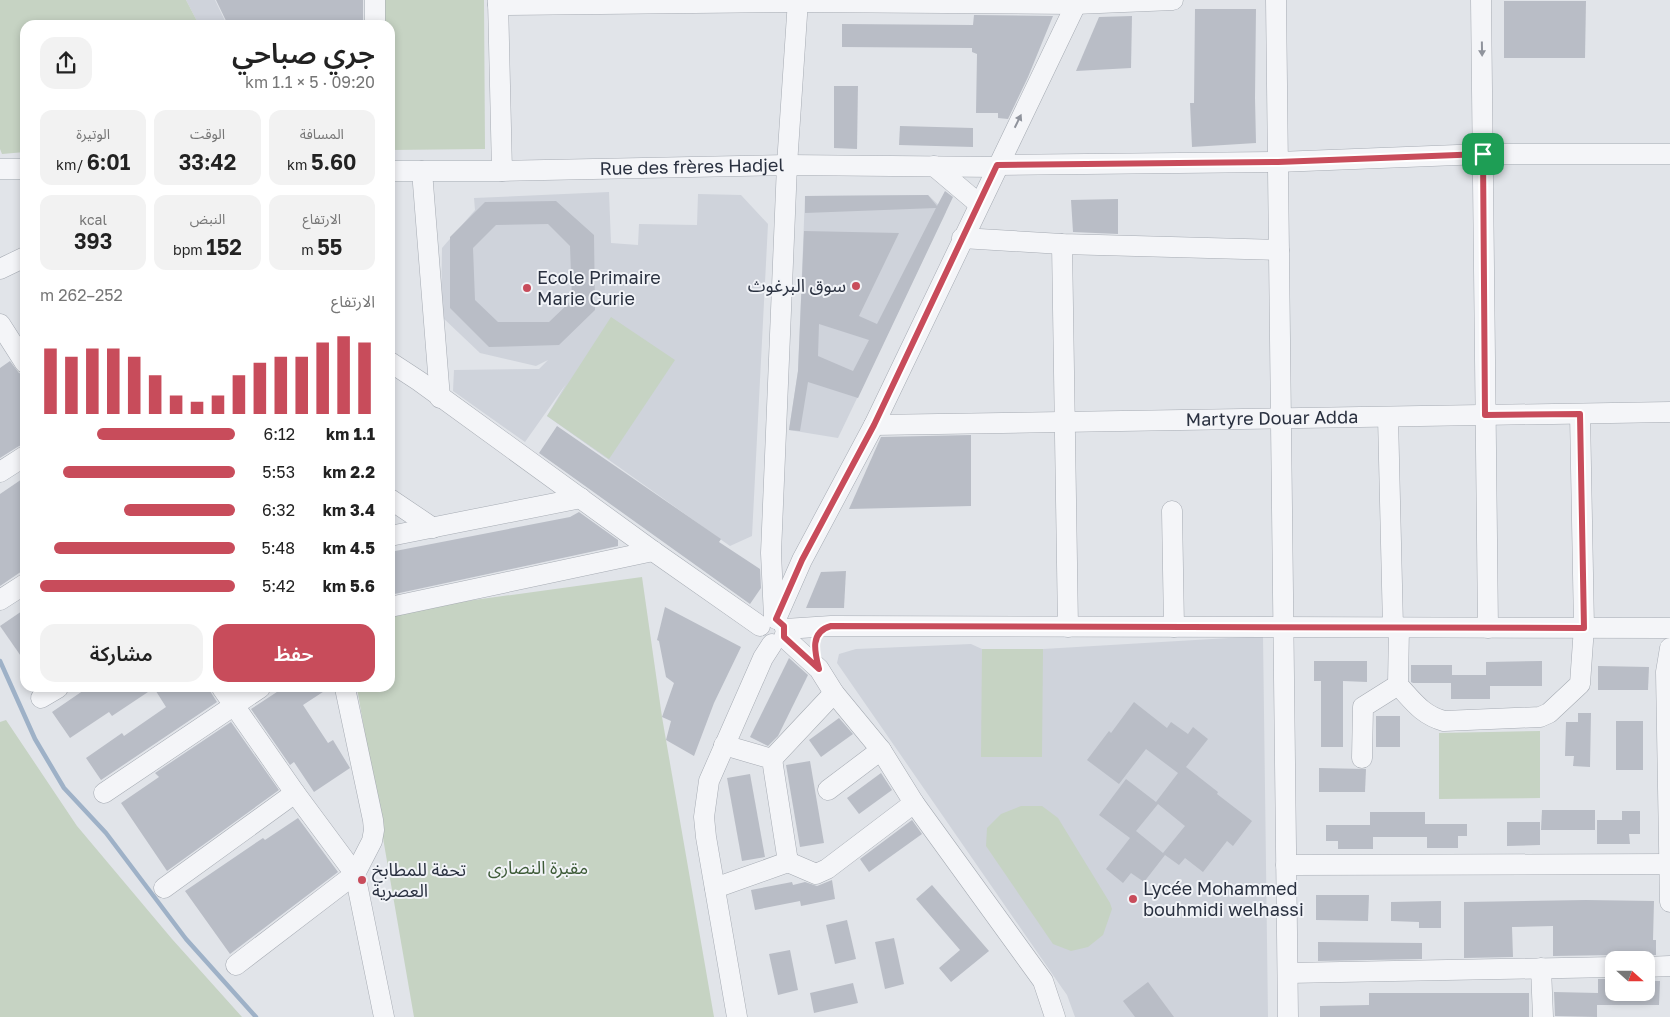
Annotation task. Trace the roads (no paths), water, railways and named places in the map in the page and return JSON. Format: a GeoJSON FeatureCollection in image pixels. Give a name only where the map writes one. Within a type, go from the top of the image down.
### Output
{"type":"FeatureCollection","features":[{"type":"Feature","properties":{"kind":"street"},"geometry":{"type":"LineString","coordinates":[[375,0],[375,20]]}},
{"type":"Feature","properties":{"kind":"street"},"geometry":{"type":"LineString","coordinates":[[502,171],[498,3],[1076,2],[1173,0]]}},
{"type":"Feature","properties":{"kind":"street"},"geometry":{"type":"LineString","coordinates":[[1276,0],[1288,1017]]}},
{"type":"Feature","properties":{"kind":"street"},"geometry":{"type":"LineString","coordinates":[[1481,0],[1488,628]]}},
{"type":"Feature","properties":{"kind":"street"},"geometry":{"type":"LineString","coordinates":[[775,629],[771,554],[787,165],[798,1]]}},
{"type":"Feature","properties":{"kind":"street"},"geometry":{"type":"LineString","coordinates":[[737,1017],[706,837],[704,817],[709,781],[763,658],[802,560],[874,425],[996,166],[1076,2]]}},
{"type":"Feature","properties":{"kind":"street","name":"Rue des frères Hadjel"},"geometry":{"type":"LineString","coordinates":[[395,171],[502,171],[787,165],[996,166],[1278,162],[1483,154],[1670,154]]}},
{"type":"Feature","properties":{"kind":"street"},"geometry":{"type":"LineString","coordinates":[[934,166],[978,204]]}},
{"type":"Feature","properties":{"kind":"street"},"geometry":{"type":"LineString","coordinates":[[0,169],[20,169]]}},
{"type":"Feature","properties":{"kind":"street"},"geometry":{"type":"LineString","coordinates":[[422,171],[440,398]]}},
{"type":"Feature","properties":{"kind":"street"},"geometry":{"type":"LineString","coordinates":[[962,238],[1062,244],[1279,250]]}},
{"type":"Feature","properties":{"kind":"street"},"geometry":{"type":"LineString","coordinates":[[1062,244],[1068,627]]}},
{"type":"Feature","properties":{"kind":"street"},"geometry":{"type":"LineString","coordinates":[[0,269],[20,260]]}},
{"type":"Feature","properties":{"kind":"street"},"geometry":{"type":"LineString","coordinates":[[0,324],[20,354]]}},
{"type":"Feature","properties":{"kind":"street"},"geometry":{"type":"LineString","coordinates":[[395,365],[653,551],[775,629],[819,669],[834,693],[881,750],[914,803],[1043,981],[1055,1017]]}},
{"type":"Feature","properties":{"kind":"street","name":"Martyre Douar Adda"},"geometry":{"type":"LineString","coordinates":[[874,425],[1670,412]]}},
{"type":"Feature","properties":{"kind":"street"},"geometry":{"type":"LineString","coordinates":[[1388,417],[1398,685],[1421,710],[1432,718],[1444,721],[1540,717],[1549,713],[1580,684],[1584,628],[1580,414]]}},
{"type":"Feature","properties":{"kind":"street"},"geometry":{"type":"LineString","coordinates":[[0,472],[20,459]]}},
{"type":"Feature","properties":{"kind":"street"},"geometry":{"type":"LineString","coordinates":[[395,535],[581,498]]}},
{"type":"Feature","properties":{"kind":"street"},"geometry":{"type":"LineString","coordinates":[[395,502],[433,528]]}},
{"type":"Feature","properties":{"kind":"street"},"geometry":{"type":"LineString","coordinates":[[1172,510],[1174,627]]}},
{"type":"Feature","properties":{"kind":"street"},"geometry":{"type":"LineString","coordinates":[[395,606],[653,551]]}},
{"type":"Feature","properties":{"kind":"street"},"geometry":{"type":"LineString","coordinates":[[771,554],[781,562],[790,565],[802,560]]}},
{"type":"Feature","properties":{"kind":"street"},"geometry":{"type":"LineString","coordinates":[[0,600],[20,587]]}},
{"type":"Feature","properties":{"kind":"street"},"geometry":{"type":"LineString","coordinates":[[775,629],[831,626],[1670,628]]}},
{"type":"Feature","properties":{"kind":"street"},"geometry":{"type":"LineString","coordinates":[[819,669],[814,647],[815,640],[826,628],[831,626]]}},
{"type":"Feature","properties":{"kind":"street"},"geometry":{"type":"LineString","coordinates":[[1670,648],[1666,672],[1670,902]]}},
{"type":"Feature","properties":{"kind":"street"},"geometry":{"type":"LineString","coordinates":[[1362,758],[1363,707],[1398,685]]}},
{"type":"Feature","properties":{"kind":"street"},"geometry":{"type":"LineString","coordinates":[[225,692],[295,793],[355,874],[384,1017]]}},
{"type":"Feature","properties":{"kind":"street"},"geometry":{"type":"LineString","coordinates":[[104,793],[254,692]]}},
{"type":"Feature","properties":{"kind":"street"},"geometry":{"type":"LineString","coordinates":[[236,965],[355,874],[372,841],[374,830],[347,692]]}},
{"type":"Feature","properties":{"kind":"street"},"geometry":{"type":"LineString","coordinates":[[772,759],[834,693]]}},
{"type":"Feature","properties":{"kind":"street"},"geometry":{"type":"LineString","coordinates":[[724,745],[772,759]]}},
{"type":"Feature","properties":{"kind":"street"},"geometry":{"type":"LineString","coordinates":[[828,790],[881,750]]}},
{"type":"Feature","properties":{"kind":"street"},"geometry":{"type":"LineString","coordinates":[[772,759],[788,862]]}},
{"type":"Feature","properties":{"kind":"street"},"geometry":{"type":"LineString","coordinates":[[164,888],[295,793]]}},
{"type":"Feature","properties":{"kind":"street"},"geometry":{"type":"LineString","coordinates":[[715,888],[788,862],[816,874],[827,869],[914,803]]}},
{"type":"Feature","properties":{"kind":"street"},"geometry":{"type":"LineString","coordinates":[[1286,865],[1670,864]]}},
{"type":"Feature","properties":{"kind":"street"},"geometry":{"type":"LineString","coordinates":[[1655,967],[1670,966]]}},
{"type":"Feature","properties":{"kind":"street"},"geometry":{"type":"LineString","coordinates":[[1288,973],[1605,967]]}},
{"type":"Feature","properties":{"kind":"street"},"geometry":{"type":"LineString","coordinates":[[1541,968],[1543,1017]]}},
{"type":"Feature","properties":{"kind":"waterway"},"geometry":{"type":"LineString","coordinates":[[0,661],[35,739],[64,788],[106,833],[186,939],[256,1017]]}},
{"type":"Feature","properties":{"kind":"place","name":"سوق البرغوث"},"geometry":{"type":"Point","coordinates":[856,286]}},
{"type":"Feature","properties":{"kind":"place","name":"Ecole Primaire Marie Curie"},"geometry":{"type":"Point","coordinates":[527,288]}},
{"type":"Feature","properties":{"kind":"place","name":"تحفة للمطابخ العصرية"},"geometry":{"type":"Point","coordinates":[362,880]}},
{"type":"Feature","properties":{"kind":"place","name":"Lycée Mohammed bouhmidi welhassi"},"geometry":{"type":"Point","coordinates":[1133,899]}},
{"type":"Feature","properties":{"kind":"park label","name":"مقبرة النصارى"},"geometry":{"type":"Point","coordinates":[538,868]}}]}
